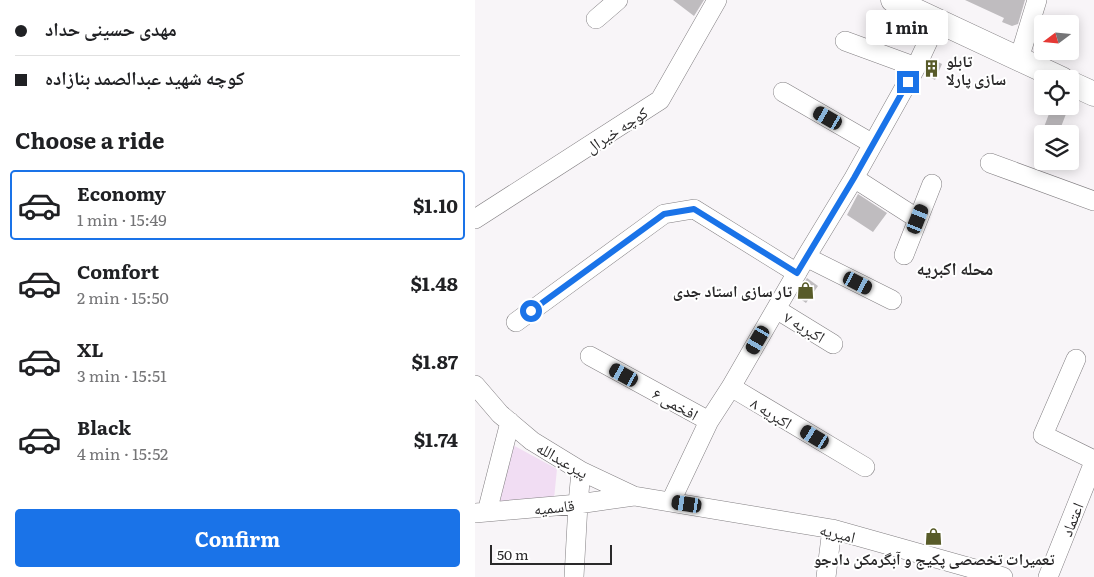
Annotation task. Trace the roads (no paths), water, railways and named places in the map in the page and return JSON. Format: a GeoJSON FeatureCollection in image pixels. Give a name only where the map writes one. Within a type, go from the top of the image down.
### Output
{"type":"FeatureCollection","features":[{"type":"Feature","properties":{"kind":"main road"},"geometry":{"type":"LineString","coordinates":[[893,0],[1043,70]]}},
{"type":"Feature","properties":{"kind":"main road"},"geometry":{"type":"LineString","coordinates":[[1079,86],[1094,94]]}},
{"type":"Feature","properties":{"kind":"street"},"geometry":{"type":"LineString","coordinates":[[596,19],[619,0]]}},
{"type":"Feature","properties":{"kind":"street","name":"کوچه خیرال"},"geometry":{"type":"LineString","coordinates":[[475,219],[660,100],[717,0]]}},
{"type":"Feature","properties":{"kind":"street"},"geometry":{"type":"LineString","coordinates":[[1019,59],[1037,0]]}},
{"type":"Feature","properties":{"kind":"street"},"geometry":{"type":"LineString","coordinates":[[671,501],[709,421],[854,178],[916,67],[937,22]]}},
{"type":"Feature","properties":{"kind":"street"},"geometry":{"type":"LineString","coordinates":[[845,41],[916,67]]}},
{"type":"Feature","properties":{"kind":"street"},"geometry":{"type":"LineString","coordinates":[[783,92],[873,144]]}},
{"type":"Feature","properties":{"kind":"street"},"geometry":{"type":"LineString","coordinates":[[989,163],[1094,201]]}},
{"type":"Feature","properties":{"kind":"street"},"geometry":{"type":"LineString","coordinates":[[854,178],[918,219]]}},
{"type":"Feature","properties":{"kind":"street"},"geometry":{"type":"LineString","coordinates":[[903,255],[932,184]]}},
{"type":"Feature","properties":{"kind":"street"},"geometry":{"type":"LineString","coordinates":[[516,322],[664,214],[694,209],[801,265],[892,300]]}},
{"type":"Feature","properties":{"kind":"street","name":"اکبریه ۷"},"geometry":{"type":"LineString","coordinates":[[776,309],[833,344]]}},
{"type":"Feature","properties":{"kind":"street","name":"افخمی ۶"},"geometry":{"type":"LineString","coordinates":[[590,356],[709,421]]}},
{"type":"Feature","properties":{"kind":"street"},"geometry":{"type":"LineString","coordinates":[[1076,359],[1043,435],[1094,461]]}},
{"type":"Feature","properties":{"kind":"street","name":"پیرعبدالله"},"geometry":{"type":"LineString","coordinates":[[475,385],[500,414],[532,441],[581,471],[634,496],[671,501]]}},
{"type":"Feature","properties":{"kind":"street","name":"اکبریه ۸"},"geometry":{"type":"LineString","coordinates":[[731,387],[865,467]]}},
{"type":"Feature","properties":{"kind":"street"},"geometry":{"type":"LineString","coordinates":[[481,513],[511,422]]}},
{"type":"Feature","properties":{"kind":"street","name":"اعتماد"},"geometry":{"type":"LineString","coordinates":[[1048,577],[1094,461]]}},
{"type":"Feature","properties":{"kind":"street"},"geometry":{"type":"LineString","coordinates":[[574,577],[581,471]]}},
{"type":"Feature","properties":{"kind":"street","name":"قاسمیه"},"geometry":{"type":"LineString","coordinates":[[481,513],[578,504],[634,496]]}},
{"type":"Feature","properties":{"kind":"street","name":"امیریه"},"geometry":{"type":"LineString","coordinates":[[671,501],[832,529],[1003,577]]}},
{"type":"Feature","properties":{"kind":"street"},"geometry":{"type":"LineString","coordinates":[[826,577],[832,529]]}},
{"type":"Feature","properties":{"kind":"place","name":"تابلو سازی پارلا"},"geometry":{"type":"Point","coordinates":[932,69]}},
{"type":"Feature","properties":{"kind":"place","name":"تار سازی استاد جدی"},"geometry":{"type":"Point","coordinates":[806,290]}},
{"type":"Feature","properties":{"kind":"place","name":"تعمیرات تخصصی پکیج و آبگرمکن دادجو"},"geometry":{"type":"Point","coordinates":[934,537]}},
{"type":"Feature","properties":{"kind":"district","name":"محله اکبریه"},"geometry":{"type":"Point","coordinates":[955,267]}}]}
